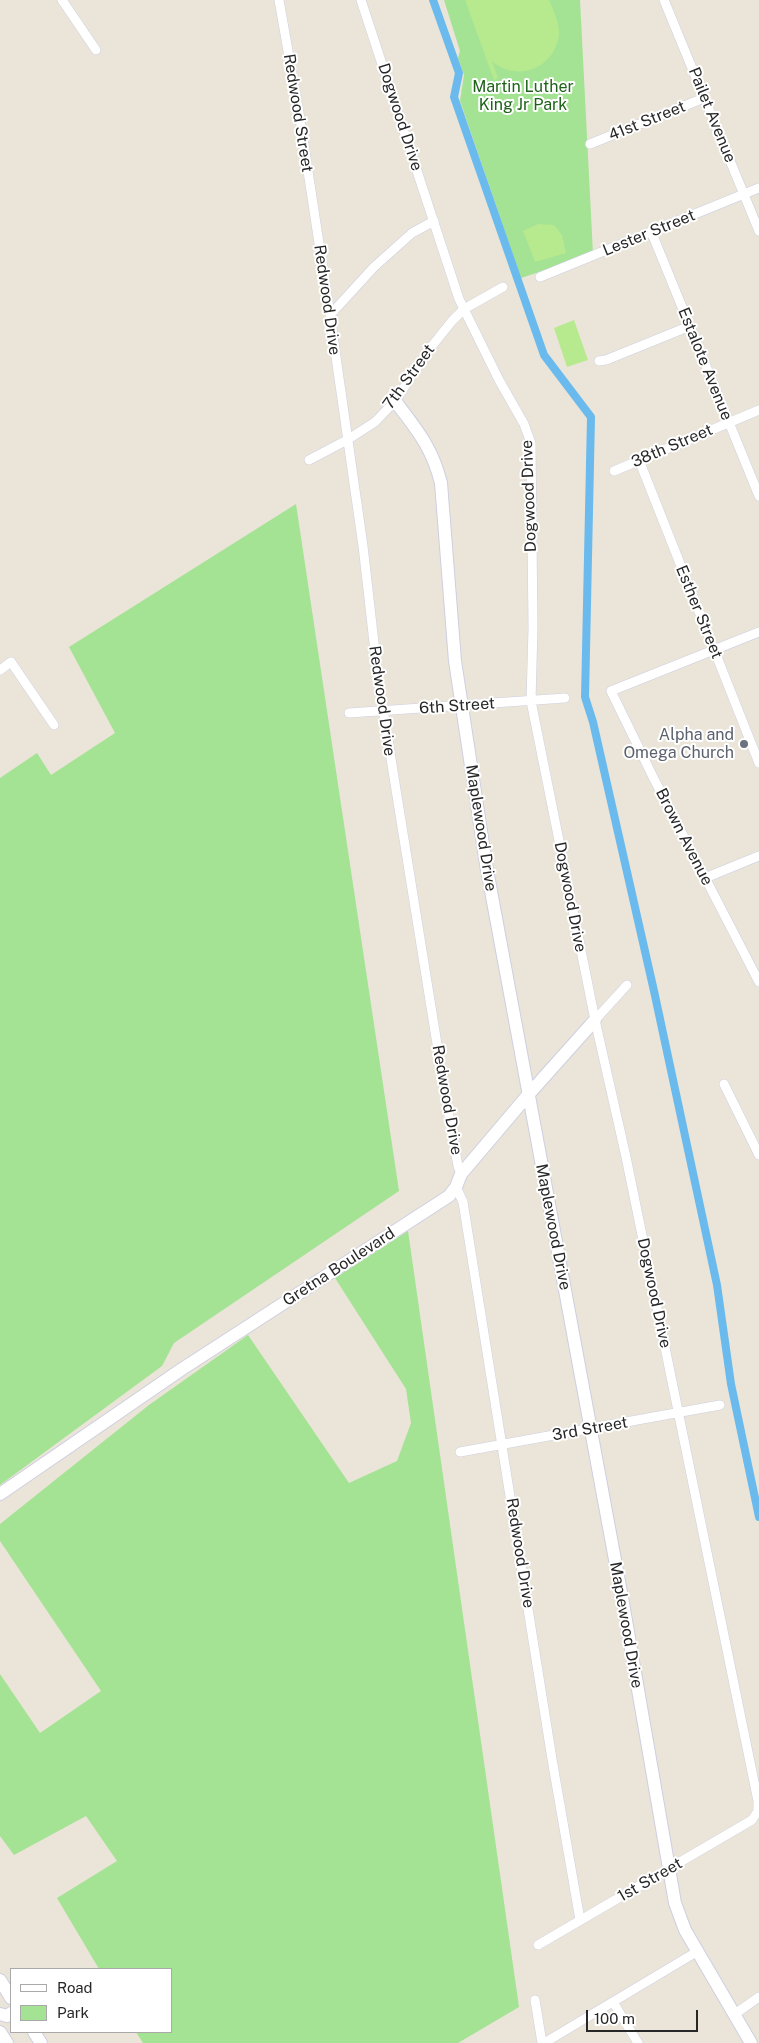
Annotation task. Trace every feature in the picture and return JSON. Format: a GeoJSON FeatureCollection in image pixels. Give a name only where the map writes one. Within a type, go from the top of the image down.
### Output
{"type":"FeatureCollection","features":[{"type":"Feature","properties":{"kind":"street"},"geometry":{"type":"LineString","coordinates":[[62,0],[96,50]]}},
{"type":"Feature","properties":{"kind":"street","name":"Redwood Street"},"geometry":{"type":"LineString","coordinates":[[279,0],[316,225]]}},
{"type":"Feature","properties":{"kind":"street","name":"Dogwood Drive"},"geometry":{"type":"LineString","coordinates":[[361,0],[459,299],[499,380],[524,424],[530,443],[533,628],[531,701],[595,1020],[626,1157],[679,1412],[758,1800],[758,1811]]}},
{"type":"Feature","properties":{"kind":"street","name":"Pailet Avenue"},"geometry":{"type":"LineString","coordinates":[[664,0],[759,231]]}},
{"type":"Feature","properties":{"kind":"street","name":"41st Street"},"geometry":{"type":"LineString","coordinates":[[590,144],[704,98]]}},
{"type":"Feature","properties":{"kind":"street","name":"Lester Street"},"geometry":{"type":"LineString","coordinates":[[540,277],[759,188]]}},
{"type":"Feature","properties":{"kind":"street"},"geometry":{"type":"LineString","coordinates":[[330,316],[374,267],[412,233],[434,222]]}},
{"type":"Feature","properties":{"kind":"street","name":"Redwood Drive"},"geometry":{"type":"LineString","coordinates":[[316,225],[363,546],[383,711],[447,1106],[461,1174]]}},
{"type":"Feature","properties":{"kind":"street","name":"Estalote Avenue"},"geometry":{"type":"LineString","coordinates":[[651,231],[759,496]]}},
{"type":"Feature","properties":{"kind":"street","name":"7th Street"},"geometry":{"type":"LineString","coordinates":[[309,460],[347,440],[375,422],[395,401],[428,351],[452,321],[464,309],[503,287]]}},
{"type":"Feature","properties":{"kind":"street"},"geometry":{"type":"LineString","coordinates":[[599,360],[606,360],[690,326]]}},
{"type":"Feature","properties":{"kind":"street","name":"Maplewood Drive"},"geometry":{"type":"LineString","coordinates":[[395,401],[427,445],[436,462],[441,483],[454,652],[486,864],[591,1428],[677,1911],[685,1930],[751,2043]]}},
{"type":"Feature","properties":{"kind":"street","name":"38th Street"},"geometry":{"type":"LineString","coordinates":[[614,471],[759,410]]}},
{"type":"Feature","properties":{"kind":"street","name":"Esther Street"},"geometry":{"type":"LineString","coordinates":[[639,460],[759,763]]}},
{"type":"Feature","properties":{"kind":"street"},"geometry":{"type":"LineString","coordinates":[[714,650],[759,632]]}},
{"type":"Feature","properties":{"kind":"street","name":"Brown Avenue"},"geometry":{"type":"LineString","coordinates":[[714,650],[611,691],[759,982]]}},
{"type":"Feature","properties":{"kind":"street"},"geometry":{"type":"LineString","coordinates":[[0,670],[11,662],[54,725]]}},
{"type":"Feature","properties":{"kind":"street","name":"6th Street"},"geometry":{"type":"LineString","coordinates":[[349,714],[565,698]]}},
{"type":"Feature","properties":{"kind":"street"},"geometry":{"type":"LineString","coordinates":[[705,878],[759,856]]}},
{"type":"Feature","properties":{"kind":"street","name":"Gretna Boulevard"},"geometry":{"type":"LineString","coordinates":[[0,1494],[182,1369],[440,1203],[456,1188],[461,1174],[528,1095],[627,985]]}},
{"type":"Feature","properties":{"kind":"street"},"geometry":{"type":"LineString","coordinates":[[724,1084],[759,1155]]}},
{"type":"Feature","properties":{"kind":"street","name":"Redwood Drive"},"geometry":{"type":"LineString","coordinates":[[456,1188],[463,1202],[552,1759],[580,1920]]}},
{"type":"Feature","properties":{"kind":"street","name":"3rd Street"},"geometry":{"type":"LineString","coordinates":[[460,1452],[720,1405]]}},
{"type":"Feature","properties":{"kind":"street","name":"1st Street"},"geometry":{"type":"LineString","coordinates":[[538,1945],[752,1820],[758,1811]]}},
{"type":"Feature","properties":{"kind":"street"},"geometry":{"type":"LineString","coordinates":[[535,2000],[543,2043],[698,1951]]}},
{"type":"Feature","properties":{"kind":"street"},"geometry":{"type":"LineString","coordinates":[[0,1980],[10,1996]]}},
{"type":"Feature","properties":{"kind":"street"},"geometry":{"type":"LineString","coordinates":[[735,2014],[759,1997]]}},
{"type":"Feature","properties":{"kind":"street"},"geometry":{"type":"LineString","coordinates":[[613,2002],[638,2043]]}},
{"type":"Feature","properties":{"kind":"street"},"geometry":{"type":"LineString","coordinates":[[0,2032],[7,2043]]}},
{"type":"Feature","properties":{"kind":"green space","name":"Martin Luther King Jr Park"},"geometry":{"type":"Polygon","coordinates":[[[444,0],[580,0],[593,254],[521,278],[460,101],[464,75],[458,58],[460,51],[444,0]]]}},
{"type":"Feature","properties":{"kind":"green space"},"geometry":{"type":"Polygon","coordinates":[[[465,0],[549,0],[559,30],[556,47],[546,61],[531,70],[507,70],[492,62],[498,78],[494,80],[465,0]]]}},
{"type":"Feature","properties":{"kind":"green space"},"geometry":{"type":"Polygon","coordinates":[[[538,224],[554,225],[562,235],[566,253],[535,262],[523,231],[538,224]]]}},
{"type":"Feature","properties":{"kind":"green space"},"geometry":{"type":"Polygon","coordinates":[[[574,320],[588,360],[567,367],[554,328],[574,320]]]}},
{"type":"Feature","properties":{"kind":"green space"},"geometry":{"type":"Polygon","coordinates":[[[296,504],[399,1191],[174,1343],[162,1366],[0,1485],[0,778],[37,753],[51,775],[115,733],[69,647],[296,504]]]}},
{"type":"Feature","properties":{"kind":"green space"},"geometry":{"type":"Polygon","coordinates":[[[408,1231],[519,2007],[458,2043],[143,2043],[137,2033],[172,2033],[172,1968],[98,1968],[57,1898],[117,1861],[86,1816],[14,1855],[0,1836],[0,1674],[40,1733],[101,1691],[0,1541],[0,1524],[149,1405],[248,1335],[349,1483],[397,1461],[411,1423],[406,1389],[335,1278],[408,1231]]]}},
{"type":"Feature","properties":{"kind":"waterway"},"geometry":{"type":"LineString","coordinates":[[433,0],[459,73],[454,97],[544,355],[591,417],[585,697],[593,722],[654,991],[717,1285],[731,1384],[759,1517]]}},
{"type":"Feature","properties":{"kind":"place","name":"Alpha and Omega Church"},"geometry":{"type":"Point","coordinates":[744,744]}}]}
